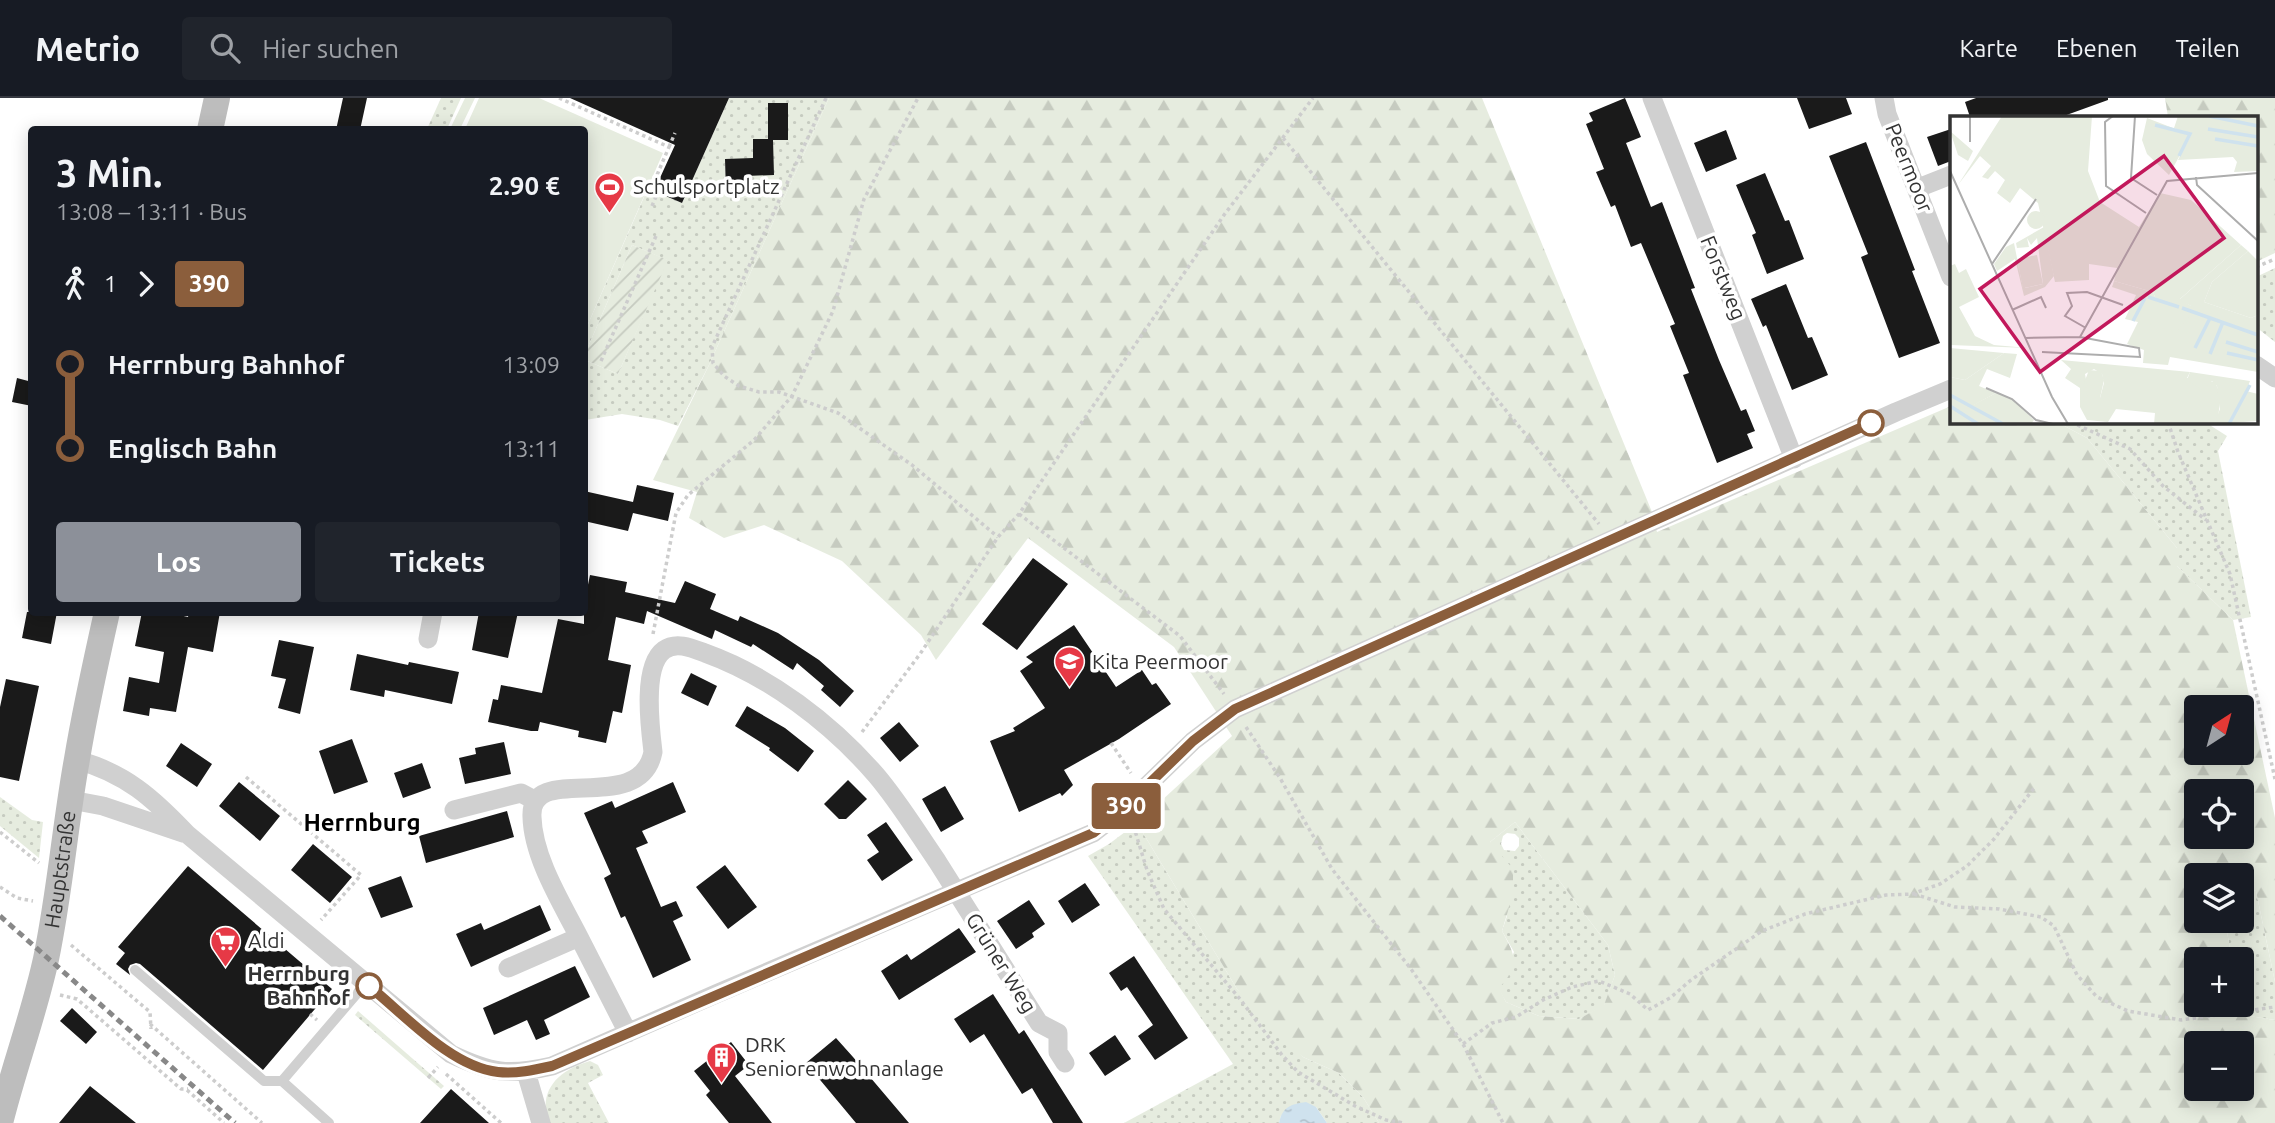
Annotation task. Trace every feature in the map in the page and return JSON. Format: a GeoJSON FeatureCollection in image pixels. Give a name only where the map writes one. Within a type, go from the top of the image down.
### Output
{"type":"FeatureCollection","features":[{"type":"Feature","properties":{"kind":"main road"},"geometry":{"type":"LineString","coordinates":[[211,126],[217,98]]}},
{"type":"Feature","properties":{"kind":"main road","name":"Hauptstraße"},"geometry":{"type":"LineString","coordinates":[[0,1123],[39,991],[52,929],[63,870],[76,760],[106,616]]}},
{"type":"Feature","properties":{"kind":"street","name":"Forstweg"},"geometry":{"type":"LineString","coordinates":[[1652,98],[1794,458]]}},
{"type":"Feature","properties":{"kind":"street","name":"Peermoor"},"geometry":{"type":"LineString","coordinates":[[1884,98],[1887,114],[1950,274]]}},
{"type":"Feature","properties":{"kind":"street"},"geometry":{"type":"LineString","coordinates":[[1917,188],[1950,175]]}},
{"type":"Feature","properties":{"kind":"street"},"geometry":{"type":"LineString","coordinates":[[2258,366],[2275,378]]}},
{"type":"Feature","properties":{"kind":"street"},"geometry":{"type":"LineString","coordinates":[[76,760],[100,766],[125,779],[159,804],[187,834],[451,1054],[475,1066],[497,1072],[526,1072],[552,1066],[1021,862],[1078,841],[1120,812],[1193,741],[1235,709],[1950,389]]}},
{"type":"Feature","properties":{"kind":"street"},"geometry":{"type":"LineString","coordinates":[[428,639],[432,616]]}},
{"type":"Feature","properties":{"kind":"street","name":"Grüner Weg"},"geometry":{"type":"LineString","coordinates":[[665,649],[681,646],[724,660],[801,706],[851,747],[900,805],[1039,1023],[1058,1033],[1058,1052],[1065,1063]]}},
{"type":"Feature","properties":{"kind":"street"},"geometry":{"type":"LineString","coordinates":[[628,1033],[556,894],[539,852],[531,816],[536,801],[544,793],[556,789],[630,783],[643,774],[651,763],[653,752],[650,676],[657,657],[665,649]]}},
{"type":"Feature","properties":{"kind":"street"},"geometry":{"type":"LineString","coordinates":[[454,810],[521,793],[536,801]]}},
{"type":"Feature","properties":{"kind":"street"},"geometry":{"type":"LineString","coordinates":[[71,800],[103,806],[187,834]]}},
{"type":"Feature","properties":{"kind":"street"},"geometry":{"type":"LineString","coordinates":[[508,968],[579,937]]}},
{"type":"Feature","properties":{"kind":"street"},"geometry":{"type":"LineString","coordinates":[[526,1072],[541,1123]]}},
{"type":"Feature","properties":{"kind":"lane"},"geometry":{"type":"LineString","coordinates":[[135,970],[264,1082],[282,1081],[329,1123]]}},
{"type":"Feature","properties":{"kind":"lane"},"geometry":{"type":"LineString","coordinates":[[282,1081],[366,983]]}},
{"type":"Feature","properties":{"kind":"path"},"geometry":{"type":"LineString","coordinates":[[559,98],[669,147]]}},
{"type":"Feature","properties":{"kind":"path"},"geometry":{"type":"LineString","coordinates":[[825,98],[712,348],[713,363],[724,376],[739,386],[759,392],[779,392],[838,413],[912,465],[998,537]]}},
{"type":"Feature","properties":{"kind":"path"},"geometry":{"type":"LineString","coordinates":[[665,649],[652,635],[676,513],[688,495],[754,440],[792,396],[833,311],[864,199],[918,98]]}},
{"type":"Feature","properties":{"kind":"path"},"geometry":{"type":"LineString","coordinates":[[851,747],[920,654],[998,537],[1020,514],[1224,215],[1313,98]]}},
{"type":"Feature","properties":{"kind":"path"},"geometry":{"type":"LineString","coordinates":[[651,189],[675,133]]}},
{"type":"Feature","properties":{"kind":"path"},"geometry":{"type":"LineString","coordinates":[[1283,138],[1612,540]]}},
{"type":"Feature","properties":{"kind":"path"},"geometry":{"type":"LineString","coordinates":[[652,206],[659,192]]}},
{"type":"Feature","properties":{"kind":"path"},"geometry":{"type":"LineString","coordinates":[[601,361],[656,236]]}},
{"type":"Feature","properties":{"kind":"path"},"geometry":{"type":"LineString","coordinates":[[2258,266],[2275,259]]}},
{"type":"Feature","properties":{"kind":"path"},"geometry":{"type":"LineString","coordinates":[[2075,424],[2130,449],[2163,486],[2208,521]]}},
{"type":"Feature","properties":{"kind":"path"},"geometry":{"type":"LineString","coordinates":[[2169,424],[2230,574],[2275,779]]}},
{"type":"Feature","properties":{"kind":"path"},"geometry":{"type":"LineString","coordinates":[[1020,514],[1180,636],[1235,709],[1280,778],[1332,869],[1411,969],[1463,1044],[1503,1123]]}},
{"type":"Feature","properties":{"kind":"path"},"geometry":{"type":"LineString","coordinates":[[1111,743],[1143,790]]}},
{"type":"Feature","properties":{"kind":"path"},"geometry":{"type":"LineString","coordinates":[[246,777],[361,875],[308,935]]}},
{"type":"Feature","properties":{"kind":"path"},"geometry":{"type":"LineString","coordinates":[[1463,1044],[1492,1023],[1516,1017],[1543,1000],[1572,987],[1599,982],[1630,993],[1648,1010],[1670,998],[1691,980],[1762,931],[1805,914],[1886,895],[1912,894],[1940,884],[1967,866],[1994,839],[2035,787]]}},
{"type":"Feature","properties":{"kind":"path"},"geometry":{"type":"LineString","coordinates":[[1120,812],[1136,834],[1147,870],[1164,909],[1240,999],[1282,1055],[1298,1072],[1334,1091],[1355,1106],[1404,1123]]}},
{"type":"Feature","properties":{"kind":"path"},"geometry":{"type":"LineString","coordinates":[[0,832],[44,867],[63,870]]}},
{"type":"Feature","properties":{"kind":"path"},"geometry":{"type":"LineString","coordinates":[[0,887],[17,898]]}},
{"type":"Feature","properties":{"kind":"path"},"geometry":{"type":"LineString","coordinates":[[1912,894],[1955,907],[1999,909],[2041,917],[2054,926],[2077,975],[2098,997],[2129,1011],[2181,1020],[2275,1007]]}},
{"type":"Feature","properties":{"kind":"path"},"geometry":{"type":"LineString","coordinates":[[52,929],[149,1010],[150,1026],[262,1123]]}},
{"type":"Feature","properties":{"kind":"path"},"geometry":{"type":"LineString","coordinates":[[39,991],[78,999],[224,1123]]}},
{"type":"Feature","properties":{"kind":"path"},"geometry":{"type":"LineString","coordinates":[[428,1078],[438,1067]]}},
{"type":"Feature","properties":{"kind":"green space"},"geometry":{"type":"Polygon","coordinates":[[[441,98],[461,98],[448,126],[428,126],[441,98]]]}},
{"type":"Feature","properties":{"kind":"green space"},"geometry":{"type":"Polygon","coordinates":[[[465,98],[475,98],[461,126],[451,126],[465,98]]]}},
{"type":"Feature","properties":{"kind":"green space","name":"Schulsportplatz"},"geometry":{"type":"Polygon","coordinates":[[[479,98],[539,98],[663,153],[588,324],[588,126],[466,126],[479,98]]]}},
{"type":"Feature","properties":{"kind":"green space"},"geometry":{"type":"Polygon","coordinates":[[[729,98],[829,98],[709,365],[678,426],[622,414],[588,420],[588,361],[618,374],[667,260],[632,245],[588,347],[588,324],[648,188],[682,203],[729,98]],[[787,103],[768,104],[768,139],[788,139],[787,103]],[[725,159],[726,195],[746,195],[745,159],[725,159]]]}},
{"type":"Feature","properties":{"kind":"green space"},"geometry":{"type":"Polygon","coordinates":[[[829,98],[1482,98],[1652,512],[1657,532],[1950,406],[1950,424],[2061,424],[2087,438],[2177,548],[2177,566],[2233,620],[2249,695],[2184,695],[2184,765],[2254,765],[2254,719],[2275,818],[2275,982],[2254,891],[2254,863],[2184,863],[2184,933],[2227,933],[2230,947],[2184,947],[2184,1017],[2254,1017],[2275,1020],[2275,1123],[1379,1123],[1363,1097],[1339,1073],[1303,1057],[1272,1032],[1237,989],[1137,823],[1232,736],[1174,647],[1028,538],[936,660],[921,635],[842,561],[764,525],[724,538],[689,518],[697,492],[653,480],[709,365],[829,98]],[[1515,822],[1490,842],[1513,869],[1513,894],[1502,931],[1514,961],[1510,973],[1499,988],[1506,1002],[1539,1016],[1579,1019],[1604,1005],[1615,975],[1608,945],[1515,822]]]}},
{"type":"Feature","properties":{"kind":"green space"},"geometry":{"type":"Polygon","coordinates":[[[2165,98],[2275,98],[2275,253],[2258,261],[2258,116],[2168,116],[2165,98]]]}},
{"type":"Feature","properties":{"kind":"green space"},"geometry":{"type":"Polygon","coordinates":[[[632,245],[668,260],[618,374],[588,361],[588,347],[632,245]]]}},
{"type":"Feature","properties":{"kind":"green space"},"geometry":{"type":"Polygon","coordinates":[[[2275,268],[2275,342],[2258,329],[2258,276],[2275,268]]]}},
{"type":"Feature","properties":{"kind":"green space"},"geometry":{"type":"Polygon","coordinates":[[[2061,424],[2208,424],[2227,436],[2218,451],[2251,617],[2233,620],[2177,566],[2177,548],[2087,438],[2061,424]]]}},
{"type":"Feature","properties":{"kind":"green space"},"geometry":{"type":"Polygon","coordinates":[[[0,797],[32,820],[43,822],[39,858],[0,826],[0,797]]]}},
{"type":"Feature","properties":{"kind":"green space"},"geometry":{"type":"Polygon","coordinates":[[[1515,822],[1608,945],[1615,975],[1604,1006],[1579,1019],[1539,1016],[1506,1002],[1498,988],[1514,952],[1502,931],[1507,916],[1490,842],[1515,822]],[[1507,833],[1503,836],[1501,844],[1504,850],[1515,851],[1519,846],[1519,838],[1515,834],[1507,833]]]}},
{"type":"Feature","properties":{"kind":"green space"},"geometry":{"type":"Polygon","coordinates":[[[1137,823],[1237,989],[1303,1057],[1339,1073],[1363,1097],[1379,1123],[1327,1123],[1316,1107],[1281,1116],[1279,1123],[1124,1123],[1233,1064],[1088,856],[1137,823]]]}},
{"type":"Feature","properties":{"kind":"green space"},"geometry":{"type":"Polygon","coordinates":[[[2254,890],[2256,891],[2275,982],[2275,1020],[2254,1017],[2254,947],[2230,947],[2227,933],[2254,933],[2254,890]]]}},
{"type":"Feature","properties":{"kind":"green space"},"geometry":{"type":"Polygon","coordinates":[[[358,1011],[444,1086],[441,1089],[355,1015],[358,1011]]]}},
{"type":"Feature","properties":{"kind":"green space"},"geometry":{"type":"Polygon","coordinates":[[[590,1061],[598,1065],[603,1075],[588,1083],[609,1123],[549,1123],[546,1101],[553,1083],[569,1070],[590,1061]]]}},
{"type":"Feature","properties":{"kind":"water"},"geometry":{"type":"Polygon","coordinates":[[[1306,1102],[1316,1107],[1327,1123],[1279,1123],[1282,1113],[1288,1107],[1306,1102]]]}},
{"type":"Feature","properties":{"kind":"building"},"geometry":{"type":"Polygon","coordinates":[[[343,98],[367,98],[361,126],[337,126],[343,98]]]}},
{"type":"Feature","properties":{"kind":"building"},"geometry":{"type":"Polygon","coordinates":[[[570,98],[729,98],[682,203],[654,191],[675,145],[570,98]]]}},
{"type":"Feature","properties":{"kind":"building"},"geometry":{"type":"Polygon","coordinates":[[[1625,98],[1641,137],[1626,143],[1651,207],[1662,202],[1695,288],[1691,289],[1719,360],[1741,411],[1746,409],[1755,431],[1747,434],[1753,448],[1717,463],[1683,375],[1689,373],[1670,326],[1675,324],[1641,243],[1631,247],[1615,205],[1611,207],[1596,172],[1604,169],[1586,124],[1593,121],[1589,113],[1625,98]]]}},
{"type":"Feature","properties":{"kind":"building"},"geometry":{"type":"Polygon","coordinates":[[[1797,98],[1846,98],[1852,114],[1809,129],[1797,98]]]}},
{"type":"Feature","properties":{"kind":"building"},"geometry":{"type":"Polygon","coordinates":[[[1976,98],[2108,98],[2064,116],[1970,116],[1965,102],[1976,98]]]}},
{"type":"Feature","properties":{"kind":"building"},"geometry":{"type":"Polygon","coordinates":[[[768,103],[788,103],[788,140],[773,140],[774,175],[745,176],[746,195],[726,195],[725,159],[753,158],[753,139],[768,139],[768,103]]]}},
{"type":"Feature","properties":{"kind":"building"},"geometry":{"type":"Polygon","coordinates":[[[1950,129],[1950,161],[1938,166],[1927,137],[1950,129]]]}},
{"type":"Feature","properties":{"kind":"building"},"geometry":{"type":"Polygon","coordinates":[[[1726,130],[1737,159],[1706,172],[1694,143],[1726,130]]]}},
{"type":"Feature","properties":{"kind":"building"},"geometry":{"type":"Polygon","coordinates":[[[1866,142],[1940,343],[1899,358],[1861,257],[1868,254],[1829,156],[1866,142]]]}},
{"type":"Feature","properties":{"kind":"building"},"geometry":{"type":"Polygon","coordinates":[[[1765,173],[1785,221],[1789,220],[1804,259],[1767,274],[1752,235],[1756,233],[1736,185],[1765,173]]]}},
{"type":"Feature","properties":{"kind":"building"},"geometry":{"type":"Polygon","coordinates":[[[1786,284],[1808,338],[1812,337],[1828,375],[1792,390],[1766,325],[1763,327],[1751,299],[1786,284]]]}},
{"type":"Feature","properties":{"kind":"building"},"geometry":{"type":"Polygon","coordinates":[[[17,378],[28,381],[28,405],[12,402],[17,378]]]}},
{"type":"Feature","properties":{"kind":"building"},"geometry":{"type":"Polygon","coordinates":[[[637,485],[674,493],[668,521],[633,513],[628,531],[588,522],[588,492],[633,502],[637,485]]]}},
{"type":"Feature","properties":{"kind":"building"},"geometry":{"type":"Polygon","coordinates":[[[1033,558],[1068,584],[1017,650],[982,624],[1033,558]]]}},
{"type":"Feature","properties":{"kind":"building"},"geometry":{"type":"Polygon","coordinates":[[[590,575],[627,582],[625,592],[675,603],[685,581],[716,594],[710,609],[738,621],[740,616],[778,633],[819,660],[854,691],[840,707],[821,690],[824,686],[797,663],[793,670],[753,644],[751,647],[715,630],[712,639],[647,611],[644,624],[616,617],[608,660],[631,665],[622,713],[613,711],[606,743],[578,737],[579,731],[540,722],[538,731],[531,731],[488,722],[493,699],[498,700],[501,685],[542,693],[558,619],[584,624],[584,616],[588,616],[590,575]]]}},
{"type":"Feature","properties":{"kind":"building"},"geometry":{"type":"Polygon","coordinates":[[[27,612],[28,616],[56,616],[51,644],[22,638],[27,612]]]}},
{"type":"Feature","properties":{"kind":"building"},"geometry":{"type":"Polygon","coordinates":[[[141,616],[219,616],[213,652],[188,647],[176,712],[150,708],[149,716],[123,711],[129,677],[159,683],[164,652],[135,646],[141,616]]]}},
{"type":"Feature","properties":{"kind":"building"},"geometry":{"type":"Polygon","coordinates":[[[478,616],[517,616],[508,658],[472,650],[478,616]]]}},
{"type":"Feature","properties":{"kind":"building"},"geometry":{"type":"Polygon","coordinates":[[[1074,625],[1116,687],[1142,670],[1152,685],[1156,683],[1171,704],[1119,739],[1064,770],[1073,785],[1062,796],[1060,793],[1019,812],[990,741],[1015,731],[1013,728],[1045,708],[1020,671],[1033,662],[1026,657],[1074,625]]]}},
{"type":"Feature","properties":{"kind":"building"},"geometry":{"type":"Polygon","coordinates":[[[279,640],[314,647],[300,714],[278,708],[286,679],[271,676],[279,640]]]}},
{"type":"Feature","properties":{"kind":"building"},"geometry":{"type":"Polygon","coordinates":[[[357,654],[459,672],[452,704],[385,690],[384,697],[350,690],[357,654]]]}},
{"type":"Feature","properties":{"kind":"building"},"geometry":{"type":"Polygon","coordinates":[[[691,673],[717,686],[708,706],[681,693],[691,673]]]}},
{"type":"Feature","properties":{"kind":"building"},"geometry":{"type":"Polygon","coordinates":[[[6,679],[39,686],[19,781],[0,777],[0,707],[6,679]]]}},
{"type":"Feature","properties":{"kind":"building"},"geometry":{"type":"Polygon","coordinates":[[[747,706],[785,728],[814,751],[798,772],[769,750],[770,748],[735,726],[747,706]]]}},
{"type":"Feature","properties":{"kind":"building"},"geometry":{"type":"Polygon","coordinates":[[[899,722],[919,746],[900,762],[880,738],[899,722]]]}},
{"type":"Feature","properties":{"kind":"building"},"geometry":{"type":"Polygon","coordinates":[[[352,739],[368,782],[334,794],[319,751],[352,739]]]}},
{"type":"Feature","properties":{"kind":"building"},"geometry":{"type":"Polygon","coordinates":[[[504,742],[511,774],[465,784],[459,758],[476,754],[475,748],[504,742]]]}},
{"type":"Feature","properties":{"kind":"building"},"geometry":{"type":"Polygon","coordinates":[[[181,743],[212,764],[197,787],[166,766],[181,743]]]}},
{"type":"Feature","properties":{"kind":"building"},"geometry":{"type":"Polygon","coordinates":[[[422,763],[431,788],[403,798],[394,773],[422,763]]]}},
{"type":"Feature","properties":{"kind":"building"},"geometry":{"type":"Polygon","coordinates":[[[848,780],[867,799],[846,819],[839,819],[824,804],[848,780]]]}},
{"type":"Feature","properties":{"kind":"building"},"geometry":{"type":"Polygon","coordinates":[[[239,782],[280,816],[260,841],[219,806],[239,782]]]}},
{"type":"Feature","properties":{"kind":"building"},"geometry":{"type":"Polygon","coordinates":[[[673,782],[686,812],[642,831],[648,843],[636,848],[661,907],[676,901],[683,916],[673,921],[691,960],[653,978],[625,916],[621,918],[604,878],[611,874],[584,813],[612,801],[615,808],[673,782]]]}},
{"type":"Feature","properties":{"kind":"building"},"geometry":{"type":"Polygon","coordinates":[[[945,786],[964,819],[941,832],[922,799],[945,786]]]}},
{"type":"Feature","properties":{"kind":"building"},"geometry":{"type":"Polygon","coordinates":[[[507,811],[514,837],[426,863],[419,836],[507,811]]]}},
{"type":"Feature","properties":{"kind":"building"},"geometry":{"type":"Polygon","coordinates":[[[886,822],[913,860],[882,881],[867,860],[879,852],[867,835],[886,822]]]}},
{"type":"Feature","properties":{"kind":"building"},"geometry":{"type":"Polygon","coordinates":[[[313,844],[352,877],[330,903],[291,870],[313,844]]]}},
{"type":"Feature","properties":{"kind":"building"},"geometry":{"type":"Polygon","coordinates":[[[725,865],[757,907],[728,929],[696,887],[725,865]]]}},
{"type":"Feature","properties":{"kind":"building","name":"Aldi"},"geometry":{"type":"Polygon","coordinates":[[[188,866],[332,989],[263,1070],[140,964],[130,965],[130,975],[116,964],[125,953],[118,947],[188,866]]]}},
{"type":"Feature","properties":{"kind":"building"},"geometry":{"type":"Polygon","coordinates":[[[401,876],[413,907],[381,918],[368,888],[401,876]]]}},
{"type":"Feature","properties":{"kind":"building"},"geometry":{"type":"Polygon","coordinates":[[[1085,883],[1100,905],[1072,923],[1058,901],[1085,883]]]}},
{"type":"Feature","properties":{"kind":"building"},"geometry":{"type":"Polygon","coordinates":[[[1029,900],[1045,924],[1032,933],[1034,937],[1016,949],[997,921],[1029,900]]]}},
{"type":"Feature","properties":{"kind":"building"},"geometry":{"type":"Polygon","coordinates":[[[540,905],[551,930],[471,967],[456,934],[481,923],[484,930],[540,905]]]}},
{"type":"Feature","properties":{"kind":"building"},"geometry":{"type":"Polygon","coordinates":[[[959,928],[976,952],[899,1000],[881,971],[907,954],[911,960],[959,928]]]}},
{"type":"Feature","properties":{"kind":"building"},"geometry":{"type":"Polygon","coordinates":[[[1134,956],[1188,1038],[1155,1060],[1138,1036],[1153,1025],[1127,987],[1121,991],[1109,973],[1134,956]]]}},
{"type":"Feature","properties":{"kind":"building"},"geometry":{"type":"Polygon","coordinates":[[[575,966],[590,997],[544,1020],[550,1034],[536,1040],[527,1020],[494,1035],[483,1008],[575,966]]]}},
{"type":"Feature","properties":{"kind":"building"},"geometry":{"type":"Polygon","coordinates":[[[993,994],[1019,1034],[1024,1030],[1083,1123],[1053,1123],[1032,1088],[1022,1094],[984,1034],[970,1043],[954,1019],[993,994]]]}},
{"type":"Feature","properties":{"kind":"building"},"geometry":{"type":"Polygon","coordinates":[[[72,1008],[97,1032],[86,1044],[60,1021],[72,1008]]]}},
{"type":"Feature","properties":{"kind":"building"},"geometry":{"type":"Polygon","coordinates":[[[1115,1035],[1131,1059],[1105,1076],[1089,1053],[1115,1035]]]}},
{"type":"Feature","properties":{"kind":"building"},"geometry":{"type":"Polygon","coordinates":[[[836,1038],[909,1123],[856,1123],[806,1063],[836,1038]]]}},
{"type":"Feature","properties":{"kind":"building","name":"DRK Seniorenwohnanlage"},"geometry":{"type":"Polygon","coordinates":[[[731,1042],[749,1065],[735,1076],[772,1123],[729,1123],[706,1095],[710,1091],[694,1071],[731,1042]]]}},
{"type":"Feature","properties":{"kind":"building"},"geometry":{"type":"Polygon","coordinates":[[[90,1086],[136,1123],[59,1123],[90,1086]]]}},
{"type":"Feature","properties":{"kind":"building"},"geometry":{"type":"Polygon","coordinates":[[[451,1089],[489,1123],[420,1123],[451,1089]]]}},
{"type":"Feature","properties":{"kind":"railway"},"geometry":{"type":"LineString","coordinates":[[0,916],[235,1123]]}},
{"type":"Feature","properties":{"kind":"bus line","name":"390"},"geometry":{"type":"LineString","coordinates":[[369,986],[451,1054],[475,1066],[497,1072],[526,1072],[552,1066],[1021,862],[1078,841],[1120,812],[1193,741],[1235,709],[1871,423]]}},
{"type":"Feature","properties":{"kind":"place","name":"Schulsportplatz"},"geometry":{"type":"Point","coordinates":[610,214]}},
{"type":"Feature","properties":{"kind":"place","name":"Kita Peermoor"},"geometry":{"type":"Point","coordinates":[1069,689]}},
{"type":"Feature","properties":{"kind":"place","name":"Aldi"},"geometry":{"type":"Point","coordinates":[225,968]}},
{"type":"Feature","properties":{"kind":"place","name":"Herrnburg Bahnhof"},"geometry":{"type":"Point","coordinates":[369,986]}},
{"type":"Feature","properties":{"kind":"place","name":"DRK Seniorenwohnanlage"},"geometry":{"type":"Point","coordinates":[722,1084]}},
{"type":"Feature","properties":{"kind":"district","name":"Herrnburg"},"geometry":{"type":"Point","coordinates":[362,823]}}]}
